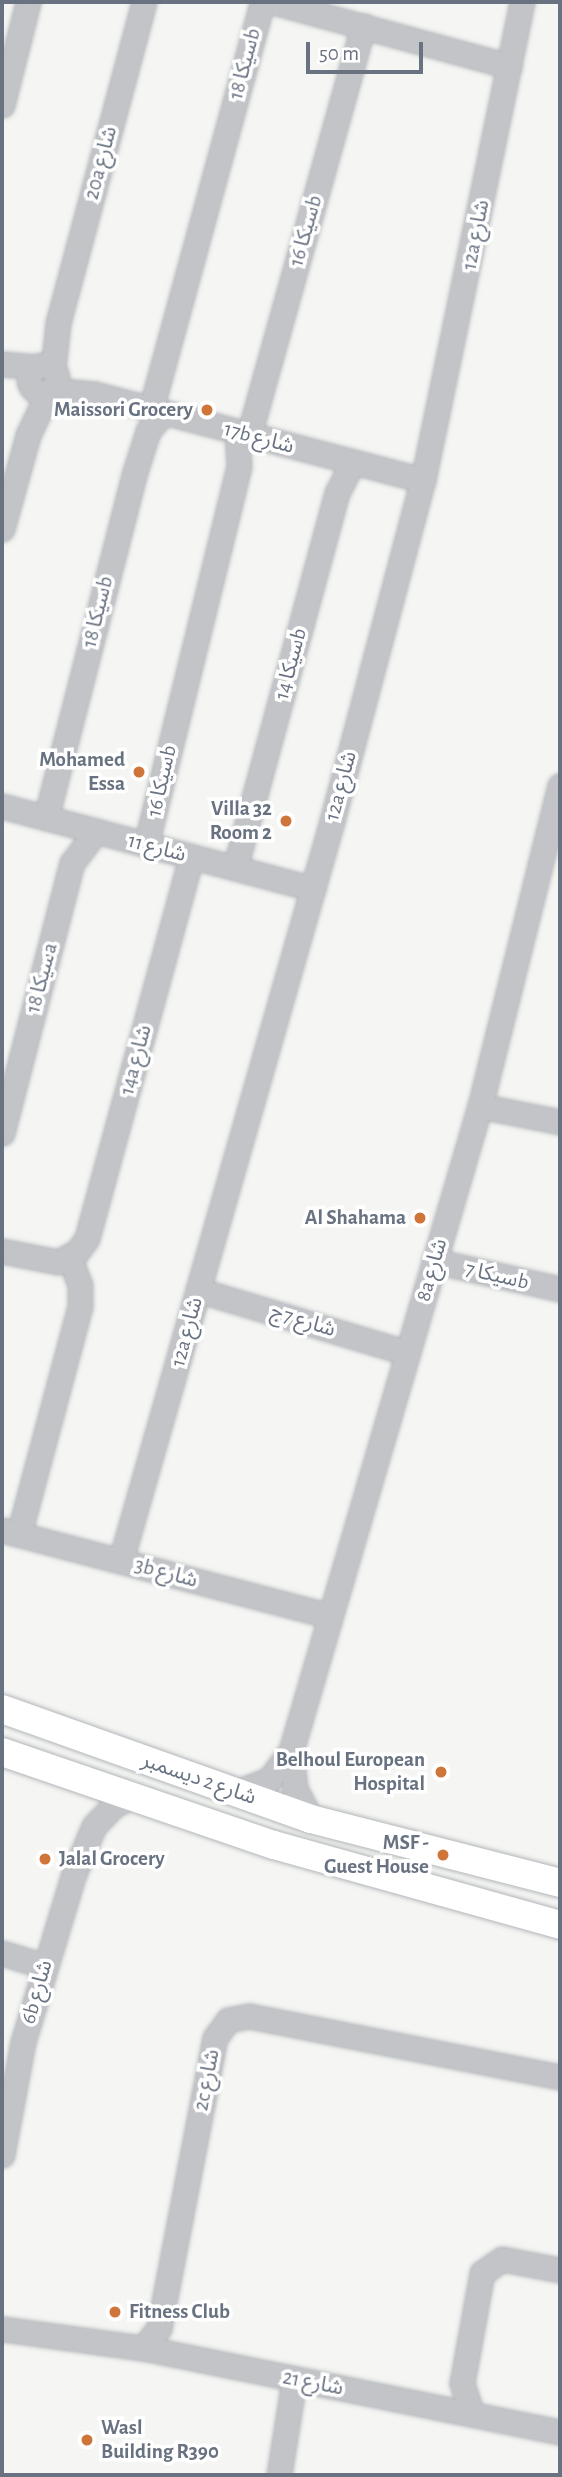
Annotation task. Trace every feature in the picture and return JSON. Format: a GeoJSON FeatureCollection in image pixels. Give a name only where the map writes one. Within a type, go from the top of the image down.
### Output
{"type":"FeatureCollection","features":[{"type":"Feature","properties":{"kind":"main road","name":"شارع 2 ديسمبر"},"geometry":{"type":"LineString","coordinates":[[2,1709],[311,1819],[560,1883]]}},
{"type":"Feature","properties":{"kind":"main road","name":"شارع 2 ديسمبر"},"geometry":{"type":"LineString","coordinates":[[2,1752],[274,1845],[560,1925]]}},
{"type":"Feature","properties":{"kind":"main road"},"geometry":{"type":"LineString","coordinates":[[488,1903],[500,1894],[545,1902],[555,1895],[560,1883]]}},
{"type":"Feature","properties":{"kind":"street"},"geometry":{"type":"LineString","coordinates":[[2,105],[28,2]]}},
{"type":"Feature","properties":{"kind":"street","name":"20a شارع"},"geometry":{"type":"LineString","coordinates":[[2,529],[144,2]]}},
{"type":"Feature","properties":{"kind":"street","name":"سيكا 18b"},"geometry":{"type":"LineString","coordinates":[[46,818],[134,475],[157,411],[262,2]]}},
{"type":"Feature","properties":{"kind":"street"},"geometry":{"type":"LineString","coordinates":[[273,2],[509,66]]}},
{"type":"Feature","properties":{"kind":"street","name":"12a شارع"},"geometry":{"type":"LineString","coordinates":[[121,1560],[313,889],[423,480],[522,2]]}},
{"type":"Feature","properties":{"kind":"street","name":"سيكا 16b"},"geometry":{"type":"LineString","coordinates":[[146,845],[239,467],[243,434],[363,26]]}},
{"type":"Feature","properties":{"kind":"street","name":"17b شارع"},"geometry":{"type":"LineString","coordinates":[[2,367],[157,411],[423,480]]}},
{"type":"Feature","properties":{"kind":"street","name":"سيكا 14b"},"geometry":{"type":"LineString","coordinates":[[234,868],[337,493],[353,462]]}},
{"type":"Feature","properties":{"kind":"street","name":"8a شارع"},"geometry":{"type":"LineString","coordinates":[[237,1792],[269,1780],[291,1751],[480,1106],[560,786]]}},
{"type":"Feature","properties":{"kind":"street","name":"شارع 11"},"geometry":{"type":"LineString","coordinates":[[2,806],[313,889]]}},
{"type":"Feature","properties":{"kind":"street","name":"سيكا 18a"},"geometry":{"type":"LineString","coordinates":[[2,1133],[72,863],[96,831]]}},
{"type":"Feature","properties":{"kind":"street","name":"14a شارع"},"geometry":{"type":"LineString","coordinates":[[69,1257],[83,1246],[90,1230],[191,857]]}},
{"type":"Feature","properties":{"kind":"street"},"geometry":{"type":"LineString","coordinates":[[480,1106],[560,1122]]}},
{"type":"Feature","properties":{"kind":"street"},"geometry":{"type":"LineString","coordinates":[[2,1251],[36,1261],[69,1257],[80,1285],[80,1306],[10,1532]]}},
{"type":"Feature","properties":{"kind":"street","name":"سيكا 7b"},"geometry":{"type":"LineString","coordinates":[[434,1261],[560,1289]]}},
{"type":"Feature","properties":{"kind":"street","name":"شارع 7ج"},"geometry":{"type":"LineString","coordinates":[[198,1290],[408,1353]]}},
{"type":"Feature","properties":{"kind":"street","name":"3b شارع"},"geometry":{"type":"LineString","coordinates":[[10,1532],[330,1616]]}},
{"type":"Feature","properties":{"kind":"street","name":"8a شارع"},"geometry":{"type":"LineString","coordinates":[[291,1751],[295,1789],[311,1819]]}},
{"type":"Feature","properties":{"kind":"street","name":"6b شارع"},"geometry":{"type":"LineString","coordinates":[[2,2154],[17,2069],[44,1966],[90,1835],[92,1806],[82,1778]]}},
{"type":"Feature","properties":{"kind":"street","name":"6b شارع"},"geometry":{"type":"LineString","coordinates":[[90,1835],[106,1812],[130,1797]]}},
{"type":"Feature","properties":{"kind":"street"},"geometry":{"type":"LineString","coordinates":[[2,1953],[44,1966]]}},
{"type":"Feature","properties":{"kind":"street","name":"2c شارع"},"geometry":{"type":"LineString","coordinates":[[143,2348],[159,2328],[215,2038],[228,2020],[249,2016],[560,2077]]}},
{"type":"Feature","properties":{"kind":"street"},"geometry":{"type":"LineString","coordinates":[[472,2414],[462,2383],[486,2268],[502,2259],[560,2270]]}},
{"type":"Feature","properties":{"kind":"street","name":"شارع 21"},"geometry":{"type":"LineString","coordinates":[[2,2319],[65,2336]]}},
{"type":"Feature","properties":{"kind":"street","name":"شارع 21"},"geometry":{"type":"LineString","coordinates":[[2,2329],[143,2348],[560,2432]]}},
{"type":"Feature","properties":{"kind":"street"},"geometry":{"type":"LineString","coordinates":[[279,2475],[295,2380]]}},
{"type":"Feature","properties":{"kind":"place","name":"Maissori Grocery"},"geometry":{"type":"Point","coordinates":[207,410]}},
{"type":"Feature","properties":{"kind":"place","name":"Mohamed Essa"},"geometry":{"type":"Point","coordinates":[139,772]}},
{"type":"Feature","properties":{"kind":"place","name":"Villa 32 Room 2"},"geometry":{"type":"Point","coordinates":[286,821]}},
{"type":"Feature","properties":{"kind":"place","name":"Al Shahama"},"geometry":{"type":"Point","coordinates":[420,1218]}},
{"type":"Feature","properties":{"kind":"place","name":"Belhoul European Hospital"},"geometry":{"type":"Point","coordinates":[441,1772]}},
{"type":"Feature","properties":{"kind":"place","name":"MSF - Guest House"},"geometry":{"type":"Point","coordinates":[443,1855]}},
{"type":"Feature","properties":{"kind":"place","name":"Jalal Grocery"},"geometry":{"type":"Point","coordinates":[45,1859]}},
{"type":"Feature","properties":{"kind":"place","name":"Fitness Club"},"geometry":{"type":"Point","coordinates":[115,2312]}},
{"type":"Feature","properties":{"kind":"place","name":"Wasl Building R390"},"geometry":{"type":"Point","coordinates":[87,2440]}}]}
